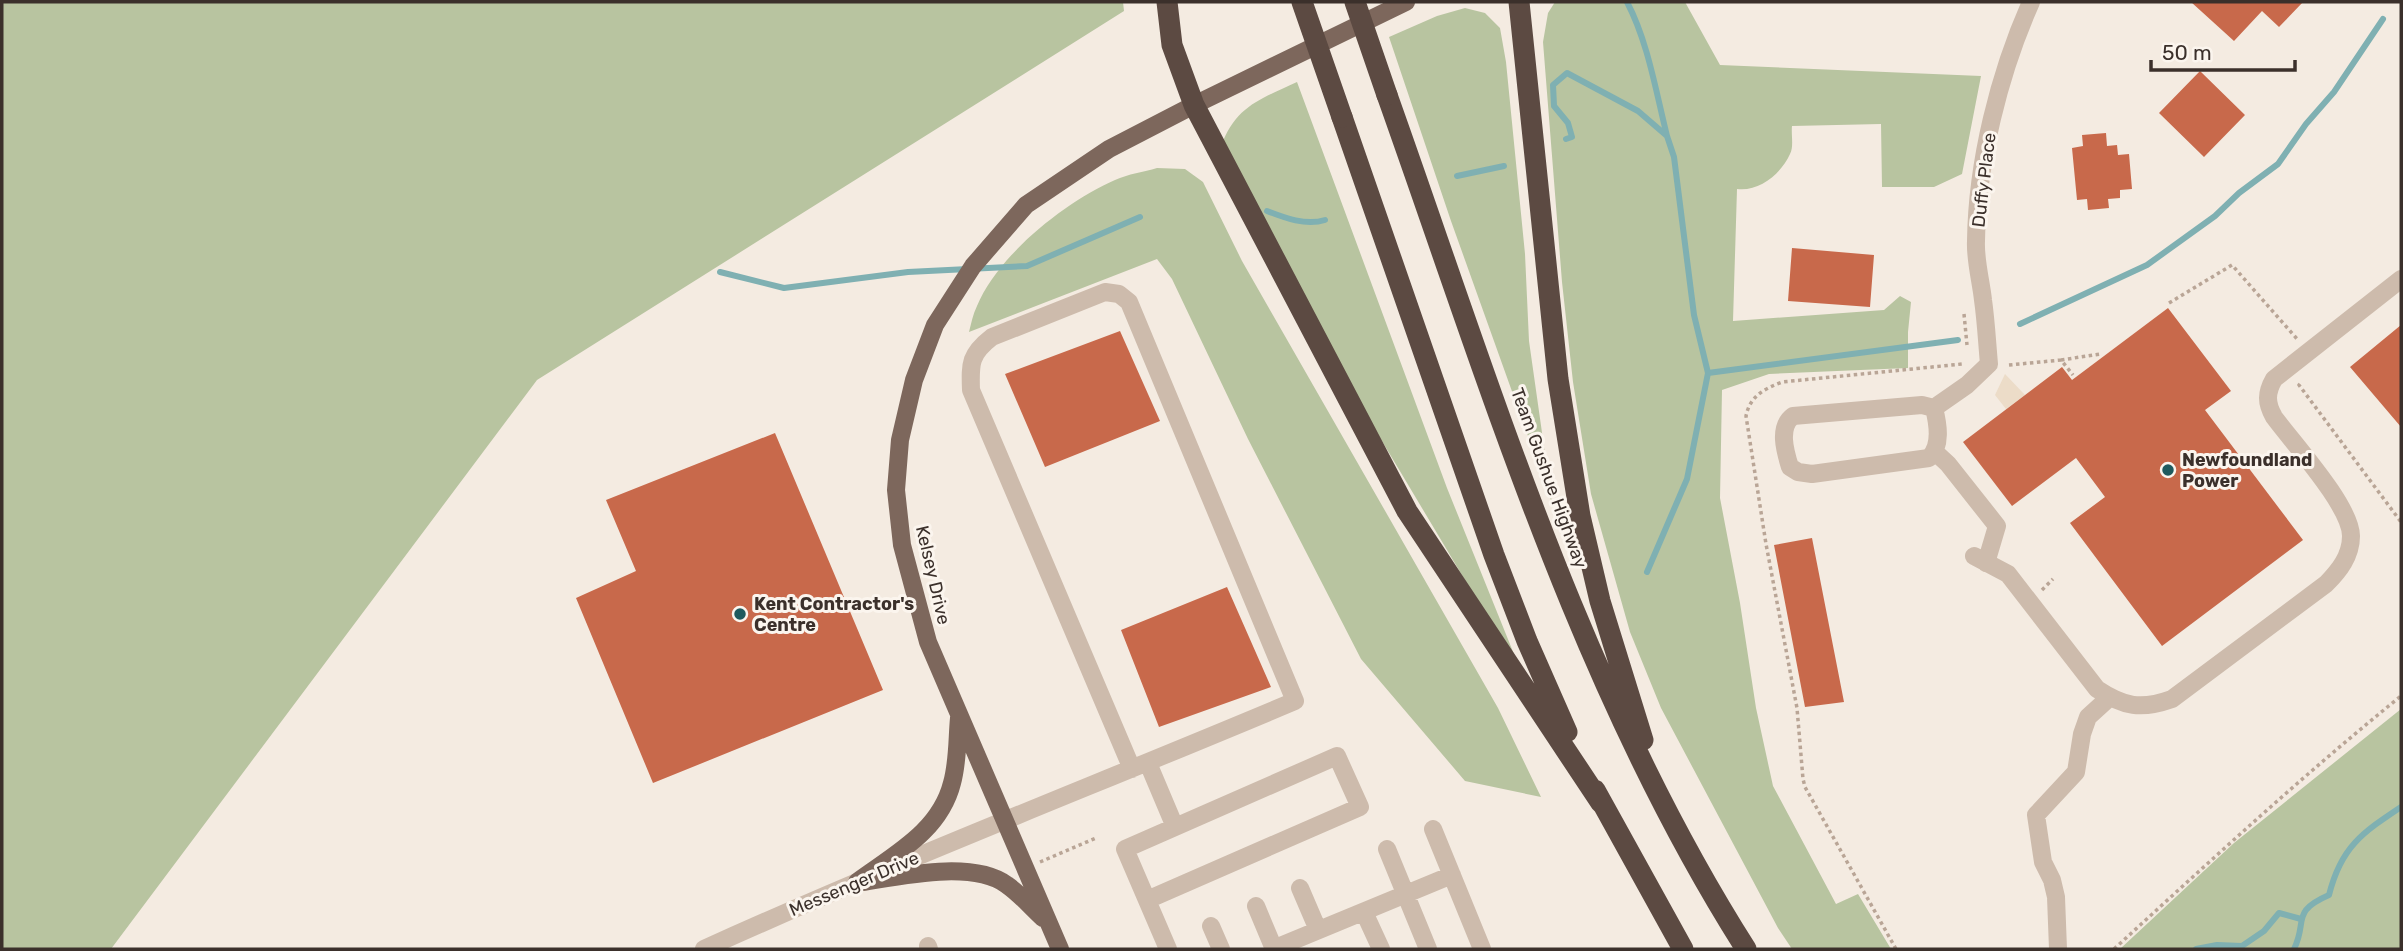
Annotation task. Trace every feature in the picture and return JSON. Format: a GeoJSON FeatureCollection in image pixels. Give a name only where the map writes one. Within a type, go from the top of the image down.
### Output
{"type":"FeatureCollection","features":[{"type":"Feature","properties":{"kind":"highway"},"geometry":{"type":"LineString","coordinates":[[1167,2],[1172,45],[1194,105],[1407,511],[1601,803]]}},
{"type":"Feature","properties":{"kind":"highway"},"geometry":{"type":"LineString","coordinates":[[1302,2],[1494,555],[1527,641],[1562,723],[1601,803],[1684,949]]}},
{"type":"Feature","properties":{"kind":"highway","name":"Team Gushue Highway"},"geometry":{"type":"LineString","coordinates":[[1355,2],[1517,460],[1612,702],[1664,809],[1713,897],[1746,949]]}},
{"type":"Feature","properties":{"kind":"highway"},"geometry":{"type":"LineString","coordinates":[[1519,2],[1558,379],[1580,516],[1600,601],[1664,809]]}},
{"type":"Feature","properties":{"kind":"main road","name":"Kelsey Drive"},"geometry":{"type":"LineString","coordinates":[[1060,949],[928,642],[902,545],[896,490],[900,440],[911,392],[934,325],[973,266],[1026,205],[1109,149],[1406,2]]}},
{"type":"Feature","properties":{"kind":"main road"},"geometry":{"type":"LineString","coordinates":[[857,883],[927,830],[938,816],[952,784],[959,714]]}},
{"type":"Feature","properties":{"kind":"main road"},"geometry":{"type":"LineString","coordinates":[[857,883],[939,872],[964,872],[984,876],[1006,884],[1050,925]]}},
{"type":"Feature","properties":{"kind":"street","name":"Duffy Place"},"geometry":{"type":"LineString","coordinates":[[1934,408],[1989,364],[1976,243],[1981,189],[1990,126],[2017,33],[2031,2]]}},
{"type":"Feature","properties":{"kind":"street"},"geometry":{"type":"LineString","coordinates":[[1935,452],[1948,464],[1997,526],[1980,560],[2008,574],[2096,688],[2110,697],[2142,707],[2172,699],[2326,584],[2340,570],[2350,544],[2349,524],[2335,498],[2274,417],[2267,404],[2269,389],[2274,379],[2401,279]]}},
{"type":"Feature","properties":{"kind":"street"},"geometry":{"type":"LineString","coordinates":[[1140,766],[1295,701],[1129,302],[1119,294],[1105,292],[992,337],[979,348],[970,364],[971,390],[1140,766],[1175,827]]}},
{"type":"Feature","properties":{"kind":"street"},"geometry":{"type":"LineString","coordinates":[[1922,405],[1934,408],[1938,423],[1935,452],[1928,458],[1812,474],[1798,472],[1790,467],[1784,429],[1786,421],[1793,416],[1922,405]]}},
{"type":"Feature","properties":{"kind":"street"},"geometry":{"type":"LineString","coordinates":[[2059,949],[2056,897],[2052,880],[2043,862],[2036,814],[2076,772],[2082,734],[2088,717],[2110,697]]}},
{"type":"Feature","properties":{"kind":"street"},"geometry":{"type":"LineString","coordinates":[[1147,900],[1360,807],[1337,756],[1125,849],[1168,949]]}},
{"type":"Feature","properties":{"kind":"street","name":"Messenger Drive"},"geometry":{"type":"LineString","coordinates":[[704,949],[1140,766]]}},
{"type":"Feature","properties":{"kind":"street"},"geometry":{"type":"LineString","coordinates":[[1433,829],[1482,949]]}},
{"type":"Feature","properties":{"kind":"street"},"geometry":{"type":"LineString","coordinates":[[1387,849],[1429,949]]}},
{"type":"Feature","properties":{"kind":"street"},"geometry":{"type":"LineString","coordinates":[[1256,906],[1273,949],[1452,874]]}},
{"type":"Feature","properties":{"kind":"street"},"geometry":{"type":"LineString","coordinates":[[1300,888],[1318,930]]}},
{"type":"Feature","properties":{"kind":"street"},"geometry":{"type":"LineString","coordinates":[[1364,912],[1381,949]]}},
{"type":"Feature","properties":{"kind":"street"},"geometry":{"type":"LineString","coordinates":[[1211,926],[1221,949]]}},
{"type":"Feature","properties":{"kind":"path"},"geometry":{"type":"LineString","coordinates":[[2169,303],[2232,265],[2300,341]]}},
{"type":"Feature","properties":{"kind":"path"},"geometry":{"type":"LineString","coordinates":[[1964,306],[1968,351]]}},
{"type":"Feature","properties":{"kind":"path"},"geometry":{"type":"LineString","coordinates":[[2009,365],[2100,354]]}},
{"type":"Feature","properties":{"kind":"path"},"geometry":{"type":"LineString","coordinates":[[2061,360],[2073,375]]}},
{"type":"Feature","properties":{"kind":"path"},"geometry":{"type":"LineString","coordinates":[[1896,949],[1805,787],[1797,708],[1766,544],[1746,416],[1748,405],[1756,396],[1764,389],[1782,382],[1969,363]]}},
{"type":"Feature","properties":{"kind":"path"},"geometry":{"type":"LineString","coordinates":[[2306,379],[2299,385],[2401,522]]}},
{"type":"Feature","properties":{"kind":"path"},"geometry":{"type":"LineString","coordinates":[[2114,949],[2228,844],[2358,730],[2401,696]]}},
{"type":"Feature","properties":{"kind":"path"},"geometry":{"type":"LineString","coordinates":[[1024,868],[1096,838]]}},
{"type":"Feature","properties":{"kind":"green space"},"geometry":{"type":"Polygon","coordinates":[[[2,2],[1123,2],[1124,11],[537,380],[111,949],[2,949],[2,2]]]}},
{"type":"Feature","properties":{"kind":"green space"},"geometry":{"type":"Polygon","coordinates":[[[1555,2],[1685,2],[1720,65],[1981,76],[1962,174],[1934,187],[1882,187],[1881,124],[1792,126],[1791,151],[1775,175],[1753,188],[1737,189],[1733,321],[1884,310],[1900,296],[1911,302],[1908,368],[1769,374],[1722,390],[1720,498],[1756,708],[1773,786],[1836,904],[1858,894],[1891,949],[1792,949],[1778,928],[1661,708],[1630,632],[1591,494],[1573,382],[1562,282],[1543,42],[1548,13],[1555,2]]]}},
{"type":"Feature","properties":{"kind":"green space"},"geometry":{"type":"Polygon","coordinates":[[[1465,8],[1485,13],[1500,28],[1506,62],[1525,254],[1529,341],[1552,503],[1451,221],[1389,37],[1437,16],[1465,8]]]}},
{"type":"Feature","properties":{"kind":"green space"},"geometry":{"type":"Polygon","coordinates":[[[1297,82],[1447,488],[1524,679],[1376,431],[1221,147],[1227,133],[1242,113],[1261,99],[1297,82]]]}},
{"type":"Feature","properties":{"kind":"green space"},"geometry":{"type":"Polygon","coordinates":[[[1157,168],[1185,169],[1203,182],[1242,261],[1498,708],[1541,797],[1465,781],[1361,659],[1248,439],[1172,279],[1157,259],[969,332],[987,287],[1000,268],[1035,232],[1096,190],[1120,178],[1157,168]]]}},
{"type":"Feature","properties":{"kind":"green space"},"geometry":{"type":"Polygon","coordinates":[[[2401,709],[2401,949],[2120,949],[2234,843],[2401,709]]]}},
{"type":"Feature","properties":{"kind":"shaded area"},"geometry":{"type":"Polygon","coordinates":[[[2005,374],[2025,395],[2006,409],[1995,395],[2005,374]]]}},
{"type":"Feature","properties":{"kind":"building"},"geometry":{"type":"Polygon","coordinates":[[[2191,2],[2303,2],[2279,27],[2262,11],[2234,41],[2191,2]]]}},
{"type":"Feature","properties":{"kind":"building"},"geometry":{"type":"Polygon","coordinates":[[[2200,71],[2245,115],[2204,157],[2159,113],[2200,71]]]}},
{"type":"Feature","properties":{"kind":"building"},"geometry":{"type":"Polygon","coordinates":[[[2106,133],[2107,146],[2117,145],[2118,155],[2129,154],[2132,189],[2120,190],[2120,198],[2108,199],[2109,208],[2088,210],[2087,199],[2077,200],[2072,148],[2083,146],[2082,135],[2106,133]]]}},
{"type":"Feature","properties":{"kind":"building"},"geometry":{"type":"Polygon","coordinates":[[[1792,248],[1874,255],[1870,307],[1788,301],[1792,248]]]}},
{"type":"Feature","properties":{"kind":"building","name":"Newfoundland Power"},"geometry":{"type":"Polygon","coordinates":[[[2168,308],[2231,391],[2205,410],[2303,540],[2162,646],[2070,523],[2105,497],[2076,458],[2012,506],[1963,442],[2062,367],[2072,380],[2168,308]]]}},
{"type":"Feature","properties":{"kind":"building"},"geometry":{"type":"Polygon","coordinates":[[[2401,325],[2401,427],[2350,367],[2401,325]]]}},
{"type":"Feature","properties":{"kind":"building"},"geometry":{"type":"Polygon","coordinates":[[[1120,331],[1160,421],[1045,467],[1005,374],[1120,331]]]}},
{"type":"Feature","properties":{"kind":"building"},"geometry":{"type":"Polygon","coordinates":[[[775,433],[883,690],[653,783],[576,598],[636,571],[606,500],[775,433]]]}},
{"type":"Feature","properties":{"kind":"building"},"geometry":{"type":"Polygon","coordinates":[[[1812,538],[1844,702],[1805,707],[1774,545],[1812,538]]]}},
{"type":"Feature","properties":{"kind":"building"},"geometry":{"type":"Polygon","coordinates":[[[1227,587],[1271,687],[1159,727],[1121,630],[1227,587]]]}},
{"type":"Feature","properties":{"kind":"waterway"},"geometry":{"type":"LineString","coordinates":[[1627,2],[1646,50],[1667,136]]}},
{"type":"Feature","properties":{"kind":"waterway"},"geometry":{"type":"LineString","coordinates":[[2020,324],[2147,265],[2215,216],[2239,193],[2278,164],[2306,124],[2334,92],[2383,19]]}},
{"type":"Feature","properties":{"kind":"waterway"},"geometry":{"type":"LineString","coordinates":[[1566,139],[1572,137],[1568,123],[1554,106],[1553,85],[1567,73],[1638,111],[1667,136],[1674,157],[1694,315],[1708,373]]}},
{"type":"Feature","properties":{"kind":"waterway"},"geometry":{"type":"LineString","coordinates":[[1457,176],[1504,166]]}},
{"type":"Feature","properties":{"kind":"waterway"},"geometry":{"type":"LineString","coordinates":[[1267,211],[1303,222],[1325,220]]}},
{"type":"Feature","properties":{"kind":"waterway"},"geometry":{"type":"LineString","coordinates":[[720,272],[784,288],[908,272],[1027,266],[1140,217]]}},
{"type":"Feature","properties":{"kind":"waterway"},"geometry":{"type":"LineString","coordinates":[[1647,572],[1687,479],[1708,373],[1958,340]]}},
{"type":"Feature","properties":{"kind":"waterway"},"geometry":{"type":"LineString","coordinates":[[2294,949],[2304,912],[2329,895],[2347,853],[2364,834],[2401,807]]}},
{"type":"Feature","properties":{"kind":"waterway"},"geometry":{"type":"LineString","coordinates":[[2196,949],[2217,945],[2242,946],[2264,931],[2279,913],[2301,919]]}},
{"type":"Feature","properties":{"kind":"place","name":"Newfoundland Power"},"geometry":{"type":"Point","coordinates":[2168,470]}},
{"type":"Feature","properties":{"kind":"place","name":"Kent Contractor's Centre"},"geometry":{"type":"Point","coordinates":[740,614]}}]}
